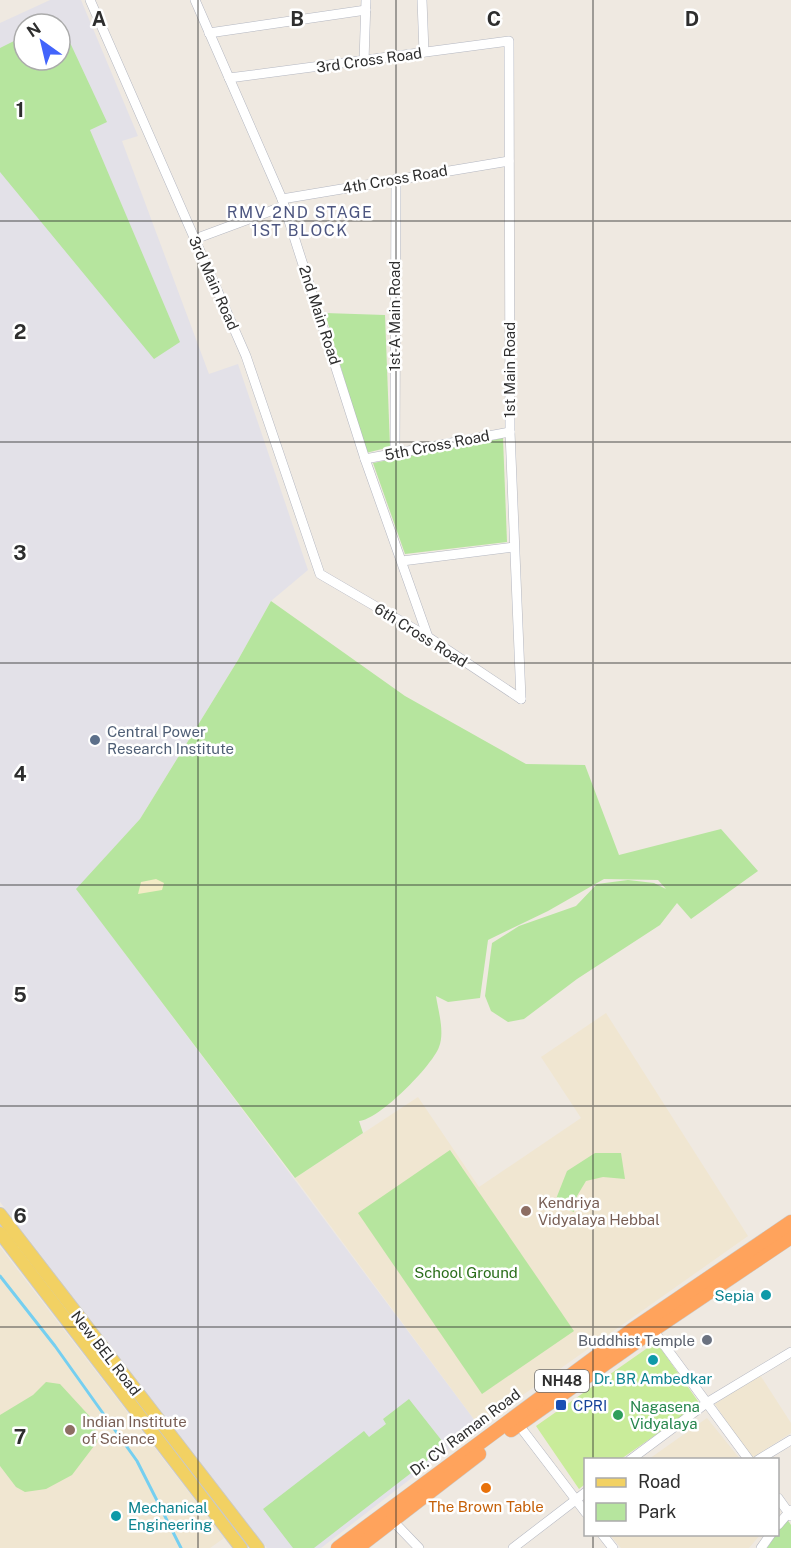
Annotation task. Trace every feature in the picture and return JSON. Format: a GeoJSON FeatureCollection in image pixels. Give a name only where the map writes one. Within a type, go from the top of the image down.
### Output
{"type":"FeatureCollection","features":[{"type":"Feature","properties":{"kind":"highway","name":"Dr. CV Raman Road"},"geometry":{"type":"LineString","coordinates":[[338,1548],[614,1343],[791,1222]]}},
{"type":"Feature","properties":{"kind":"highway","name":"Dr. CV Raman Road"},"geometry":{"type":"LineString","coordinates":[[357,1548],[396,1524],[518,1424],[653,1329],[791,1237]]}},
{"type":"Feature","properties":{"kind":"main road","name":"New BEL Road"},"geometry":{"type":"LineString","coordinates":[[0,1214],[258,1548]]}},
{"type":"Feature","properties":{"kind":"main road","name":"New BEL Road"},"geometry":{"type":"LineString","coordinates":[[0,1233],[241,1548]]}},
{"type":"Feature","properties":{"kind":"street","name":"3rd Main Road"},"geometry":{"type":"LineString","coordinates":[[90,0],[246,356],[320,574]]}},
{"type":"Feature","properties":{"kind":"street","name":"2nd Main Road"},"geometry":{"type":"LineString","coordinates":[[195,0],[283,203],[365,459],[428,637]]}},
{"type":"Feature","properties":{"kind":"street"},"geometry":{"type":"LineString","coordinates":[[422,0],[424,52]]}},
{"type":"Feature","properties":{"kind":"street"},"geometry":{"type":"LineString","coordinates":[[209,33],[366,5],[364,61]]}},
{"type":"Feature","properties":{"kind":"street","name":"3rd Cross Road"},"geometry":{"type":"LineString","coordinates":[[229,78],[508,41]]}},
{"type":"Feature","properties":{"kind":"street","name":"1st Main Road"},"geometry":{"type":"LineString","coordinates":[[508,41],[510,432],[521,699]]}},
{"type":"Feature","properties":{"kind":"street","name":"4th Cross Road"},"geometry":{"type":"LineString","coordinates":[[195,239],[283,203],[396,179],[509,160]]}},
{"type":"Feature","properties":{"kind":"street","name":"1st A Main Road"},"geometry":{"type":"LineString","coordinates":[[395,453],[396,179]]}},
{"type":"Feature","properties":{"kind":"street","name":"5th Cross Road"},"geometry":{"type":"LineString","coordinates":[[365,459],[510,432]]}},
{"type":"Feature","properties":{"kind":"street"},"geometry":{"type":"LineString","coordinates":[[402,561],[514,547]]}},
{"type":"Feature","properties":{"kind":"street","name":"6th Cross Road"},"geometry":{"type":"LineString","coordinates":[[320,574],[428,637],[521,699]]}},
{"type":"Feature","properties":{"kind":"street"},"geometry":{"type":"LineString","coordinates":[[653,1329],[748,1458]]}},
{"type":"Feature","properties":{"kind":"street"},"geometry":{"type":"LineString","coordinates":[[633,1458],[708,1402],[791,1352]]}},
{"type":"Feature","properties":{"kind":"street"},"geometry":{"type":"LineString","coordinates":[[518,1424],[584,1513]]}},
{"type":"Feature","properties":{"kind":"street"},"geometry":{"type":"LineString","coordinates":[[761,1458],[791,1440]]}},
{"type":"Feature","properties":{"kind":"street"},"geometry":{"type":"LineString","coordinates":[[513,1548],[584,1493]]}},
{"type":"Feature","properties":{"kind":"street"},"geometry":{"type":"LineString","coordinates":[[779,1500],[790,1512],[779,1523]]}},
{"type":"Feature","properties":{"kind":"street"},"geometry":{"type":"LineString","coordinates":[[396,1524],[419,1548]]}},
{"type":"Feature","properties":{"kind":"street"},"geometry":{"type":"LineString","coordinates":[[604,1536],[613,1548]]}},
{"type":"Feature","properties":{"kind":"shaded area","name":"Central Power Research Institute"},"geometry":{"type":"Polygon","coordinates":[[[50,0],[81,0],[138,136],[122,141],[209,374],[238,364],[308,570],[271,601],[238,660],[140,819],[77,889],[479,1426],[321,1548],[267,1548],[0,1202],[0,23],[12,17],[12,72],[72,72],[72,12],[24,12],[50,0]]]}},
{"type":"Feature","properties":{"kind":"shaded area","name":"Kendriya Vidyalaya Hebbal"},"geometry":{"type":"Polygon","coordinates":[[[606,1013],[748,1236],[479,1426],[295,1178],[418,1097],[479,1187],[581,1118],[541,1057],[606,1013]]]}},
{"type":"Feature","properties":{"kind":"shaded area","name":"Indian Institute of Science"},"geometry":{"type":"Polygon","coordinates":[[[0,1247],[224,1538],[210,1548],[0,1548],[0,1247]]]}},
{"type":"Feature","properties":{"kind":"shaded area","name":"Nagasena Vidyalaya"},"geometry":{"type":"Polygon","coordinates":[[[760,1375],[791,1423],[791,1433],[750,1458],[715,1404],[760,1375]]]}},
{"type":"Feature","properties":{"kind":"shaded area"},"geometry":{"type":"Polygon","coordinates":[[[707,1418],[739,1458],[650,1458],[707,1418]]]}},
{"type":"Feature","properties":{"kind":"shaded area"},"geometry":{"type":"Polygon","coordinates":[[[611,1536],[759,1536],[749,1548],[621,1548],[611,1536]]]}},
{"type":"Feature","properties":{"kind":"green space"},"geometry":{"type":"Polygon","coordinates":[[[12,42],[12,72],[72,72],[72,47],[107,122],[90,130],[180,342],[154,359],[0,172],[0,48],[12,42]]]}},
{"type":"Feature","properties":{"kind":"green space"},"geometry":{"type":"Polygon","coordinates":[[[325,313],[385,315],[390,447],[366,453],[325,313]]]}},
{"type":"Feature","properties":{"kind":"green space"},"geometry":{"type":"Polygon","coordinates":[[[503,438],[507,542],[405,554],[373,463],[503,438]]]}},
{"type":"Feature","properties":{"kind":"green space"},"geometry":{"type":"Polygon","coordinates":[[[271,601],[405,696],[526,764],[585,765],[619,855],[721,829],[758,871],[691,919],[677,903],[660,925],[577,979],[524,1019],[508,1022],[491,1011],[485,996],[492,943],[519,926],[576,906],[597,884],[628,880],[654,883],[666,889],[658,880],[604,879],[548,911],[488,940],[480,998],[448,1002],[436,996],[441,1041],[426,1066],[404,1091],[379,1112],[359,1121],[363,1133],[295,1178],[76,889],[140,819],[238,660],[271,601]]]}},
{"type":"Feature","properties":{"kind":"green space","name":"School Ground"},"geometry":{"type":"Polygon","coordinates":[[[450,1150],[574,1331],[482,1394],[358,1213],[450,1150]]]}},
{"type":"Feature","properties":{"kind":"green space"},"geometry":{"type":"Polygon","coordinates":[[[595,1153],[621,1153],[625,1179],[603,1177],[586,1181],[577,1196],[574,1212],[554,1204],[567,1171],[595,1153]]]}},
{"type":"Feature","properties":{"kind":"green space","name":"Nagasena Vidyalaya"},"geometry":{"type":"Polygon","coordinates":[[[656,1342],[700,1404],[622,1458],[584,1458],[584,1485],[579,1489],[536,1426],[656,1342]]]}},
{"type":"Feature","properties":{"kind":"green space"},"geometry":{"type":"Polygon","coordinates":[[[46,1382],[60,1384],[94,1421],[97,1442],[72,1475],[46,1489],[25,1492],[16,1487],[0,1466],[0,1415],[33,1395],[46,1382]]]}},
{"type":"Feature","properties":{"kind":"green space"},"geometry":{"type":"Polygon","coordinates":[[[409,1399],[446,1446],[314,1548],[293,1548],[263,1509],[364,1431],[369,1437],[386,1424],[383,1419],[409,1399]]]}},
{"type":"Feature","properties":{"kind":"green space"},"geometry":{"type":"Polygon","coordinates":[[[787,1519],[791,1525],[791,1548],[767,1548],[775,1536],[779,1536],[779,1531],[787,1519]]]}},
{"type":"Feature","properties":{"kind":"sand"},"geometry":{"type":"Polygon","coordinates":[[[156,879],[164,883],[162,890],[138,894],[141,882],[156,879]]]}},
{"type":"Feature","properties":{"kind":"waterway"},"geometry":{"type":"LineString","coordinates":[[0,1276],[55,1346],[137,1461],[181,1548]]}},
{"type":"Feature","properties":{"kind":"place","name":"Central Power Research Institute"},"geometry":{"type":"Point","coordinates":[95,740]}},
{"type":"Feature","properties":{"kind":"place","name":"Kendriya Vidyalaya Hebbal"},"geometry":{"type":"Point","coordinates":[526,1211]}},
{"type":"Feature","properties":{"kind":"place","name":"Sepia"},"geometry":{"type":"Point","coordinates":[766,1295]}},
{"type":"Feature","properties":{"kind":"place","name":"Buddhist Temple"},"geometry":{"type":"Point","coordinates":[707,1340]}},
{"type":"Feature","properties":{"kind":"place","name":"Dr. BR Ambedkar"},"geometry":{"type":"Point","coordinates":[653,1360]}},
{"type":"Feature","properties":{"kind":"place","name":"CPRI"},"geometry":{"type":"Point","coordinates":[561,1405]}},
{"type":"Feature","properties":{"kind":"place","name":"Nagasena Vidyalaya"},"geometry":{"type":"Point","coordinates":[618,1415]}},
{"type":"Feature","properties":{"kind":"place","name":"Indian Institute of Science"},"geometry":{"type":"Point","coordinates":[70,1430]}},
{"type":"Feature","properties":{"kind":"place","name":"The Brown Table"},"geometry":{"type":"Point","coordinates":[486,1488]}},
{"type":"Feature","properties":{"kind":"place","name":"Mechanical Engineering"},"geometry":{"type":"Point","coordinates":[116,1516]}},
{"type":"Feature","properties":{"kind":"district","name":"RMV 2ND STAGE 1ST BLOCK"},"geometry":{"type":"Point","coordinates":[300,221]}}]}
